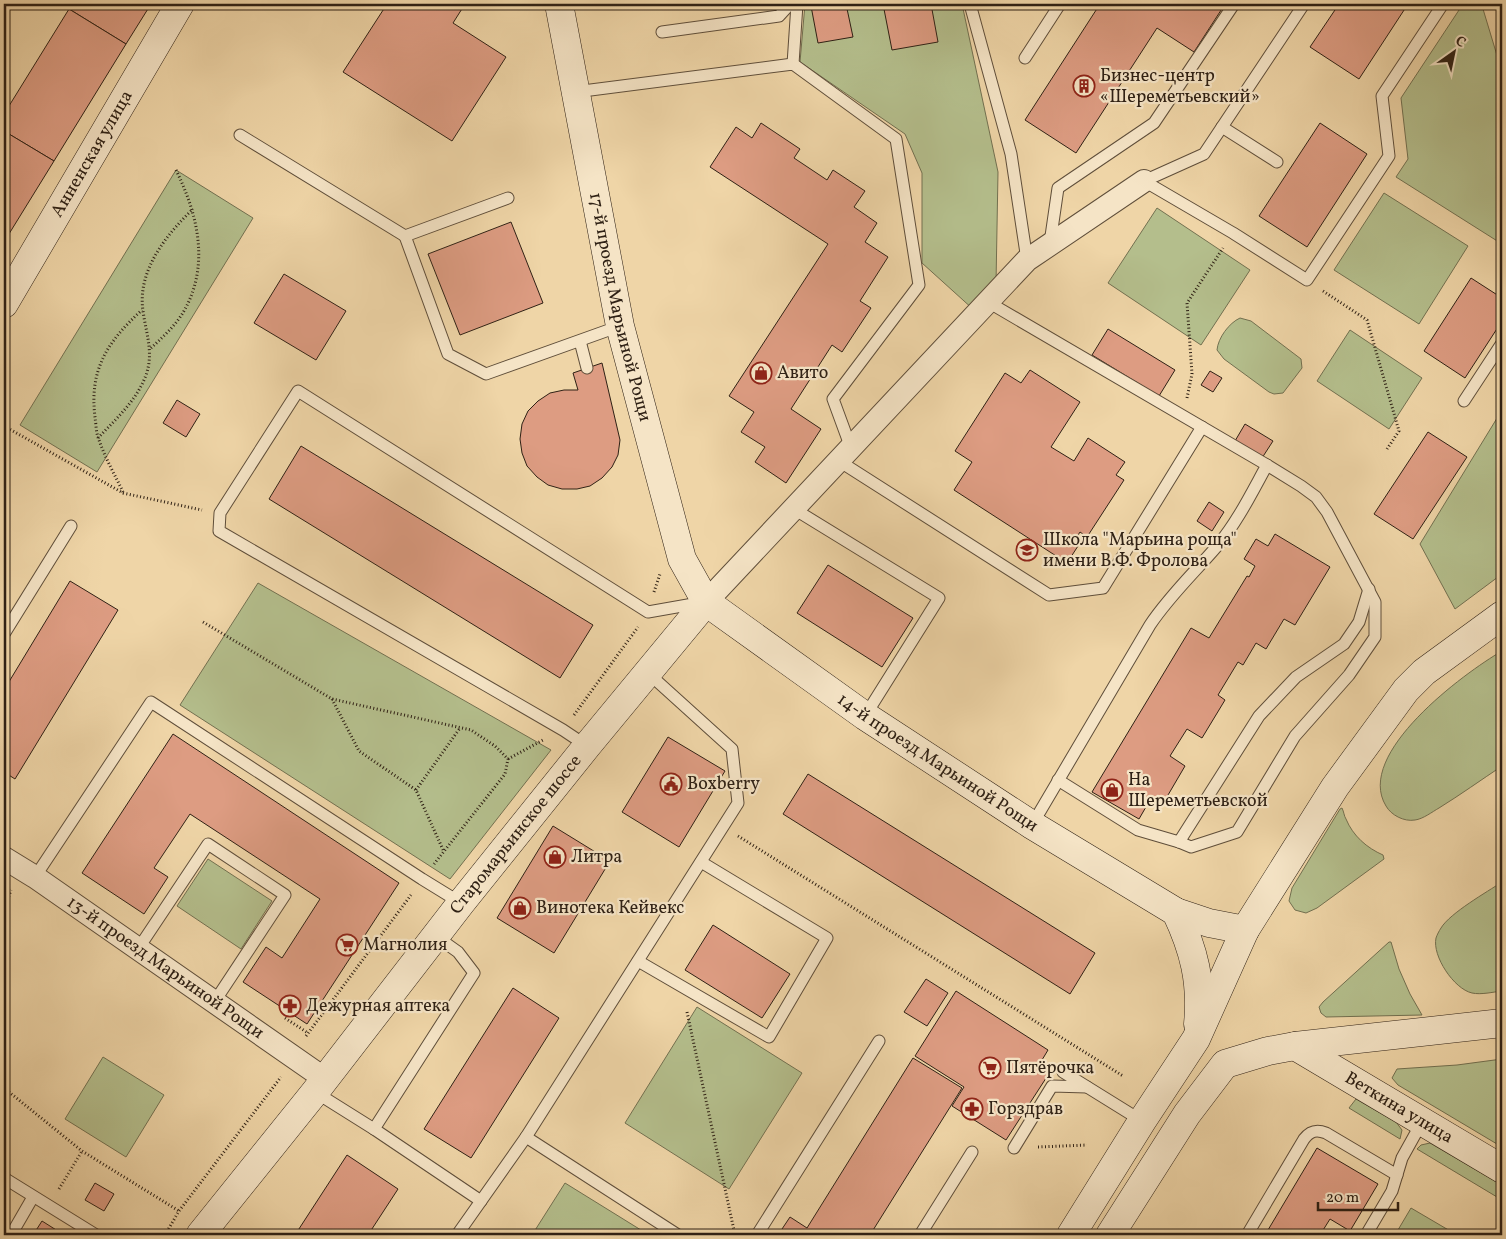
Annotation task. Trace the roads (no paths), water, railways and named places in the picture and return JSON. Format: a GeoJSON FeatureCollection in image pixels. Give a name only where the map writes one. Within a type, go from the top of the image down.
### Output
{"type":"FeatureCollection","features":[{"type":"Feature","properties":{"kind":"street","name":"Анненская улица"},"geometry":{"type":"LineString","coordinates":[[4,304],[180,4]]}},
{"type":"Feature","properties":{"kind":"street","name":"17-й проезд Марьиной Рощи"},"geometry":{"type":"LineString","coordinates":[[559,4],[620,326],[682,559],[706,602]]}},
{"type":"Feature","properties":{"kind":"street"},"geometry":{"type":"LineString","coordinates":[[706,602],[1027,260],[1144,181]]}},
{"type":"Feature","properties":{"kind":"street","name":"Старомарьинское шоссе"},"geometry":{"type":"LineString","coordinates":[[203,1234],[437,937],[461,903],[586,746],[706,602]]}},
{"type":"Feature","properties":{"kind":"street","name":"14-й проезд Марьиной Рощи"},"geometry":{"type":"LineString","coordinates":[[706,602],[865,716],[1032,825],[1176,912],[1245,930]]}},
{"type":"Feature","properties":{"kind":"street"},"geometry":{"type":"LineString","coordinates":[[1071,1235],[1196,1039],[1245,930],[1330,794],[1406,690],[1424,672],[1498,621]]}},
{"type":"Feature","properties":{"kind":"street","name":"13-й проезд Марьиной Рощи"},"geometry":{"type":"LineString","coordinates":[[4,858],[295,1057],[320,1086]]}},
{"type":"Feature","properties":{"kind":"street"},"geometry":{"type":"LineString","coordinates":[[1176,912],[1190,946],[1199,980],[1200,1006],[1196,1039]]}},
{"type":"Feature","properties":{"kind":"street"},"geometry":{"type":"LineString","coordinates":[[1110,1235],[1187,1114],[1225,1064],[1268,1051],[1295,1046],[1495,1024]]}},
{"type":"Feature","properties":{"kind":"street","name":"Веткина улица"},"geometry":{"type":"LineString","coordinates":[[1295,1046],[1502,1169]]}},
{"type":"Feature","properties":{"kind":"lane"},"geometry":{"type":"LineString","coordinates":[[662,32],[779,16],[790,4]]}},
{"type":"Feature","properties":{"kind":"lane"},"geometry":{"type":"LineString","coordinates":[[792,64],[798,4]]}},
{"type":"Feature","properties":{"kind":"lane"},"geometry":{"type":"LineString","coordinates":[[970,4],[1011,154],[1027,260]]}},
{"type":"Feature","properties":{"kind":"lane"},"geometry":{"type":"LineString","coordinates":[[1025,58],[1060,4]]}},
{"type":"Feature","properties":{"kind":"lane"},"geometry":{"type":"LineString","coordinates":[[1050,245],[1058,188],[1154,123],[1234,4]]}},
{"type":"Feature","properties":{"kind":"lane"},"geometry":{"type":"LineString","coordinates":[[1144,181],[1204,154],[1304,4]]}},
{"type":"Feature","properties":{"kind":"lane"},"geometry":{"type":"LineString","coordinates":[[1144,181],[1233,233],[1307,280],[1389,156],[1382,96],[1443,4]]}},
{"type":"Feature","properties":{"kind":"lane"},"geometry":{"type":"LineString","coordinates":[[575,92],[792,64],[896,139],[919,285],[833,399],[845,454],[1048,595],[1103,588],[1202,427]]}},
{"type":"Feature","properties":{"kind":"lane"},"geometry":{"type":"LineString","coordinates":[[1222,127],[1277,162]]}},
{"type":"Feature","properties":{"kind":"lane"},"geometry":{"type":"LineString","coordinates":[[240,135],[405,236],[448,354],[486,374],[620,326]]}},
{"type":"Feature","properties":{"kind":"lane"},"geometry":{"type":"LineString","coordinates":[[405,236],[508,198]]}},
{"type":"Feature","properties":{"kind":"lane"},"geometry":{"type":"LineString","coordinates":[[988,302],[1267,465],[1316,497],[1327,512],[1375,602],[1375,637],[1349,675],[1295,736],[1237,832],[1191,847],[1138,830],[1058,780]]}},
{"type":"Feature","properties":{"kind":"lane"},"geometry":{"type":"LineString","coordinates":[[580,340],[588,368]]}},
{"type":"Feature","properties":{"kind":"lane"},"geometry":{"type":"LineString","coordinates":[[1464,401],[1502,343]]}},
{"type":"Feature","properties":{"kind":"lane"},"geometry":{"type":"LineString","coordinates":[[586,746],[563,730],[219,530],[220,513],[298,391],[648,612],[706,602]]}},
{"type":"Feature","properties":{"kind":"lane"},"geometry":{"type":"LineString","coordinates":[[1032,825],[1150,625],[1170,597],[1219,543],[1253,492],[1267,465]]}},
{"type":"Feature","properties":{"kind":"lane"},"geometry":{"type":"LineString","coordinates":[[794,509],[939,598],[865,716]]}},
{"type":"Feature","properties":{"kind":"lane"},"geometry":{"type":"LineString","coordinates":[[4,634],[71,526]]}},
{"type":"Feature","properties":{"kind":"lane"},"geometry":{"type":"LineString","coordinates":[[1179,842],[1259,716],[1296,678],[1344,644],[1359,622],[1369,589]]}},
{"type":"Feature","properties":{"kind":"lane"},"geometry":{"type":"LineString","coordinates":[[457,1235],[526,1137],[738,803],[732,749],[647,672]]}},
{"type":"Feature","properties":{"kind":"lane"},"geometry":{"type":"LineString","coordinates":[[34,877],[151,702],[422,880],[461,903]]}},
{"type":"Feature","properties":{"kind":"lane"},"geometry":{"type":"LineString","coordinates":[[138,949],[208,844],[285,895],[215,1001]]}},
{"type":"Feature","properties":{"kind":"lane"},"geometry":{"type":"LineString","coordinates":[[638,962],[769,1037],[827,938],[701,862]]}},
{"type":"Feature","properties":{"kind":"lane"},"geometry":{"type":"LineString","coordinates":[[374,1129],[474,973],[458,952],[437,937]]}},
{"type":"Feature","properties":{"kind":"lane"},"geometry":{"type":"LineString","coordinates":[[757,1235],[879,1041]]}},
{"type":"Feature","properties":{"kind":"lane"},"geometry":{"type":"LineString","coordinates":[[1063,1072],[1142,1121]]}},
{"type":"Feature","properties":{"kind":"lane"},"geometry":{"type":"LineString","coordinates":[[320,1086],[374,1129],[481,1201]]}},
{"type":"Feature","properties":{"kind":"lane"},"geometry":{"type":"LineString","coordinates":[[1014,1148],[1052,1086],[1087,1087]]}},
{"type":"Feature","properties":{"kind":"lane"},"geometry":{"type":"LineString","coordinates":[[1366,1235],[1392,1191],[1402,1158],[1422,1122]]}},
{"type":"Feature","properties":{"kind":"lane"},"geometry":{"type":"LineString","coordinates":[[1247,1235],[1304,1139],[1313,1131],[1319,1130],[1326,1133],[1397,1175]]}},
{"type":"Feature","properties":{"kind":"lane"},"geometry":{"type":"LineString","coordinates":[[526,1137],[678,1235]]}},
{"type":"Feature","properties":{"kind":"lane"},"geometry":{"type":"LineString","coordinates":[[920,1235],[972,1152]]}},
{"type":"Feature","properties":{"kind":"lane"},"geometry":{"type":"LineString","coordinates":[[4,1178],[96,1235]]}},
{"type":"Feature","properties":{"kind":"lane"},"geometry":{"type":"LineString","coordinates":[[11,1235],[33,1197]]}},
{"type":"Feature","properties":{"kind":"place","name":"Бизнес-центр «Шереметьевский»"},"geometry":{"type":"Point","coordinates":[1084,86]}},
{"type":"Feature","properties":{"kind":"place","name":"Авито"},"geometry":{"type":"Point","coordinates":[761,373]}},
{"type":"Feature","properties":{"kind":"place","name":"Школа \"Марьина роща\" имени В.Ф. Фролова"},"geometry":{"type":"Point","coordinates":[1027,550]}},
{"type":"Feature","properties":{"kind":"place","name":"Boxberry"},"geometry":{"type":"Point","coordinates":[671,784]}},
{"type":"Feature","properties":{"kind":"place","name":"На Шереметьевской"},"geometry":{"type":"Point","coordinates":[1112,790]}},
{"type":"Feature","properties":{"kind":"place","name":"Литра"},"geometry":{"type":"Point","coordinates":[555,857]}},
{"type":"Feature","properties":{"kind":"place","name":"Винотека Кейвекс"},"geometry":{"type":"Point","coordinates":[520,908]}},
{"type":"Feature","properties":{"kind":"place","name":"Магнолия"},"geometry":{"type":"Point","coordinates":[347,945]}},
{"type":"Feature","properties":{"kind":"place","name":"Дежурная аптека"},"geometry":{"type":"Point","coordinates":[290,1006]}},
{"type":"Feature","properties":{"kind":"place","name":"Пятёрочка"},"geometry":{"type":"Point","coordinates":[990,1068]}},
{"type":"Feature","properties":{"kind":"place","name":"Горздрав"},"geometry":{"type":"Point","coordinates":[972,1109]}}]}
